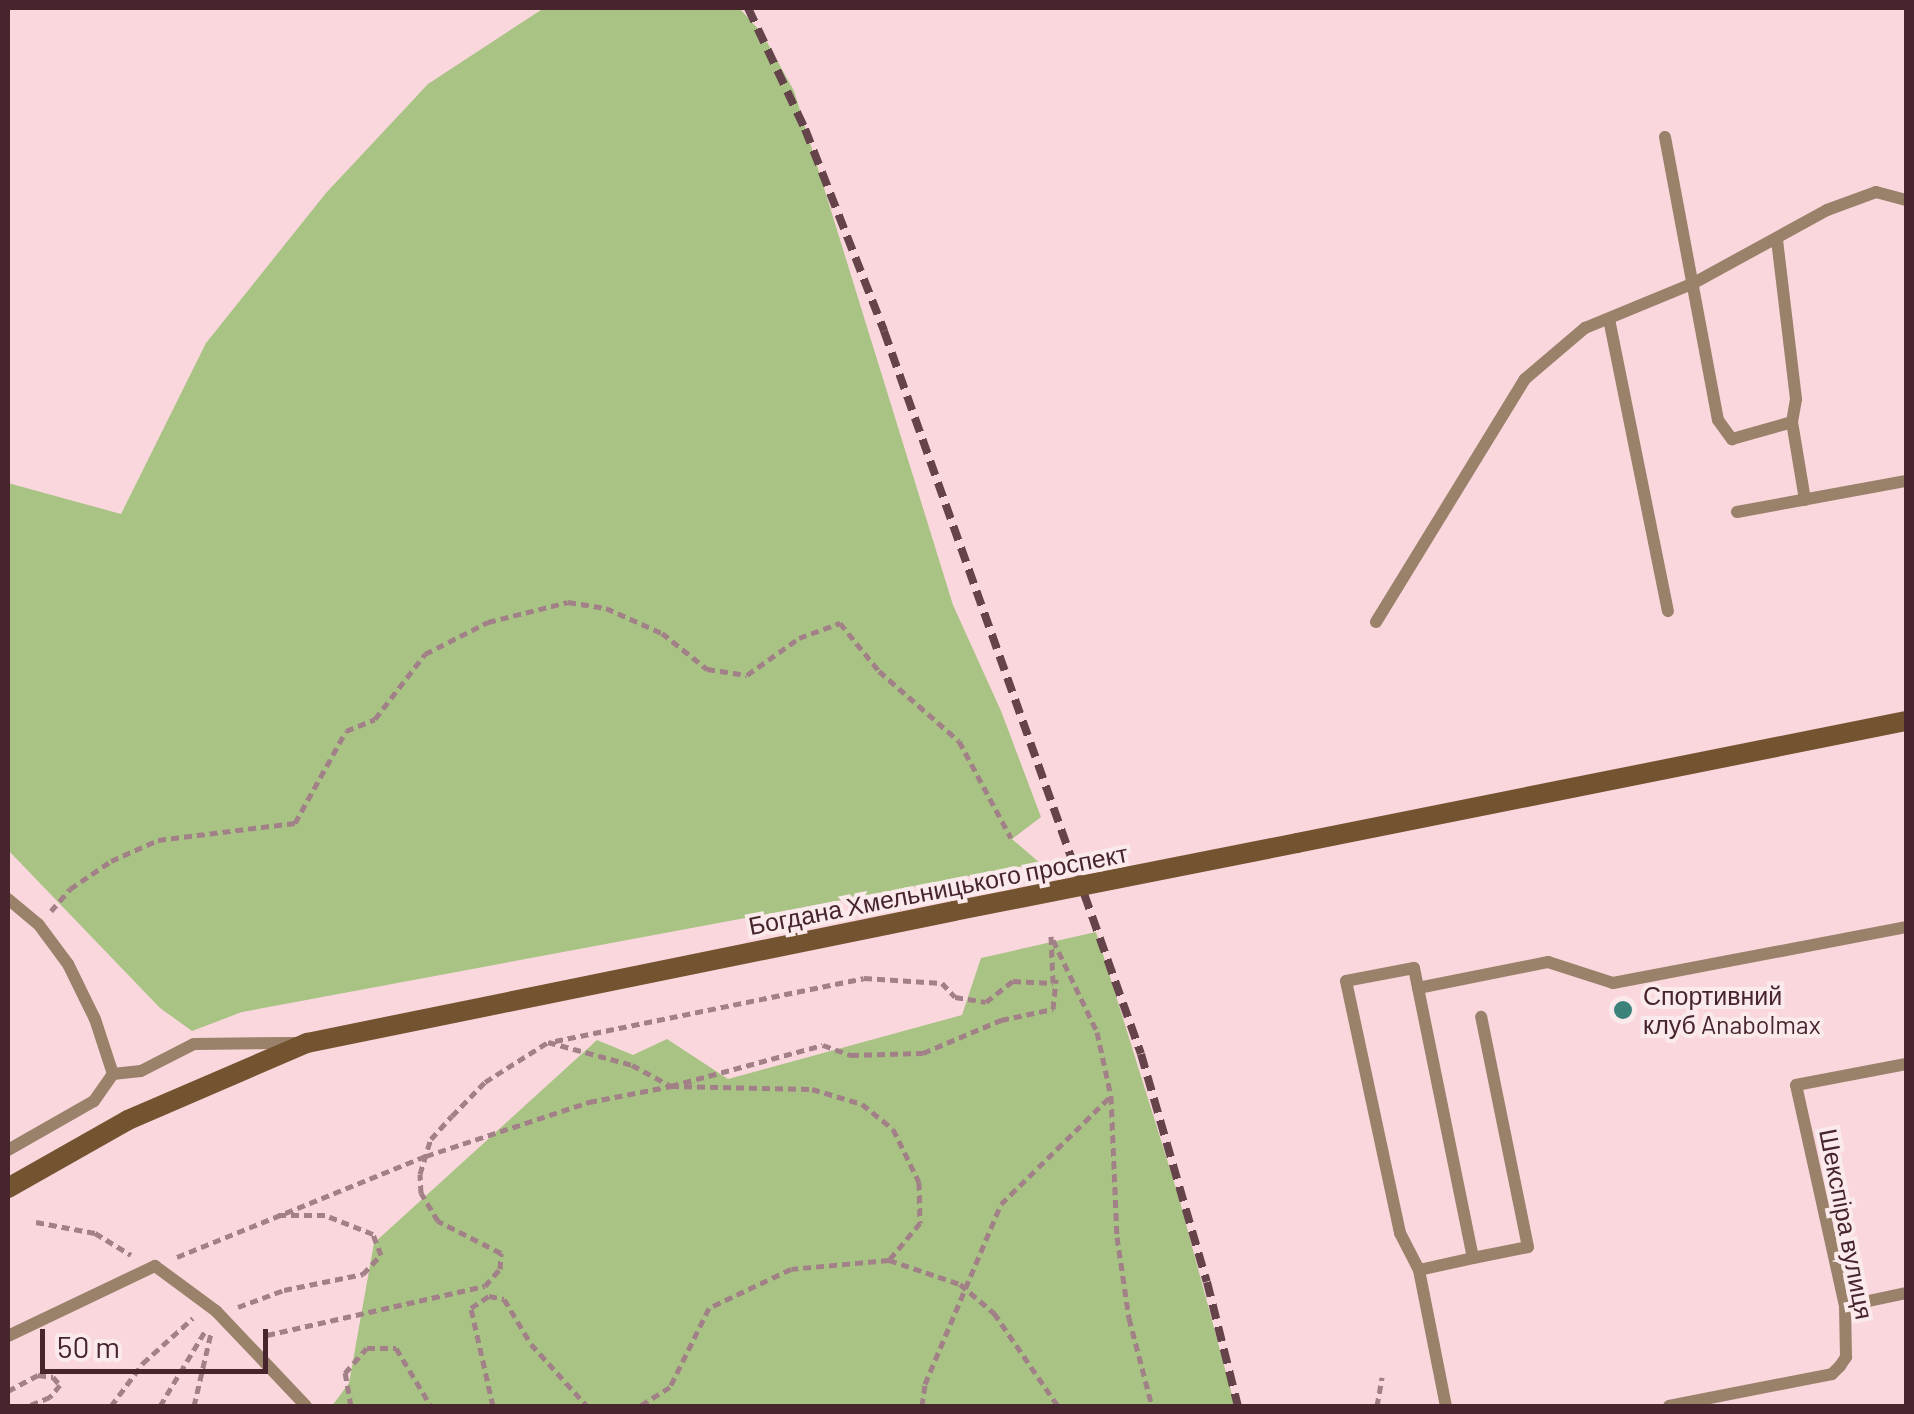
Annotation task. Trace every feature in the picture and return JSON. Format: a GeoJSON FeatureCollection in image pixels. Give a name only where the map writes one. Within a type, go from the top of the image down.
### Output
{"type":"FeatureCollection","features":[{"type":"Feature","properties":{"kind":"main road","name":"Богдана Хмельницького проспект"},"geometry":{"type":"LineString","coordinates":[[8,1188],[128,1120],[307,1043],[1906,721]]}},
{"type":"Feature","properties":{"kind":"lane"},"geometry":{"type":"LineString","coordinates":[[1665,137],[1718,420],[1732,439],[1792,422]]}},
{"type":"Feature","properties":{"kind":"lane"},"geometry":{"type":"LineString","coordinates":[[1376,622],[1525,379],[1584,328],[1692,284],[1827,210],[1876,192],[1906,200]]}},
{"type":"Feature","properties":{"kind":"lane"},"geometry":{"type":"LineString","coordinates":[[1777,240],[1796,398],[1792,422],[1805,500]]}},
{"type":"Feature","properties":{"kind":"lane"},"geometry":{"type":"LineString","coordinates":[[1609,318],[1668,611]]}},
{"type":"Feature","properties":{"kind":"lane"},"geometry":{"type":"LineString","coordinates":[[1737,512],[1906,482]]}},
{"type":"Feature","properties":{"kind":"lane"},"geometry":{"type":"LineString","coordinates":[[8,899],[39,925],[68,964],[95,1018],[112,1074],[94,1102],[8,1150]]}},
{"type":"Feature","properties":{"kind":"lane"},"geometry":{"type":"LineString","coordinates":[[1418,988],[1548,962],[1613,983],[1906,927]]}},
{"type":"Feature","properties":{"kind":"lane"},"geometry":{"type":"LineString","coordinates":[[1446,1406],[1418,1270],[1400,1233],[1346,981],[1414,968],[1473,1258]]}},
{"type":"Feature","properties":{"kind":"lane"},"geometry":{"type":"LineString","coordinates":[[1418,1270],[1528,1247],[1481,1017]]}},
{"type":"Feature","properties":{"kind":"lane"},"geometry":{"type":"LineString","coordinates":[[112,1074],[141,1071],[194,1044],[307,1043]]}},
{"type":"Feature","properties":{"kind":"lane","name":"Шекспіра вулиця"},"geometry":{"type":"LineString","coordinates":[[1669,1406],[1832,1374],[1846,1357],[1846,1306],[1796,1086],[1906,1064]]}},
{"type":"Feature","properties":{"kind":"lane"},"geometry":{"type":"LineString","coordinates":[[8,1336],[155,1266],[216,1310],[306,1406]]}},
{"type":"Feature","properties":{"kind":"lane"},"geometry":{"type":"LineString","coordinates":[[1846,1306],[1906,1293]]}},
{"type":"Feature","properties":{"kind":"path"},"geometry":{"type":"LineString","coordinates":[[39,925],[70,889],[112,861],[158,840],[294,823],[346,731],[375,719],[425,654],[488,622],[568,602],[606,608],[662,633],[707,669],[747,675],[799,638],[840,624],[880,671],[959,742],[1012,838]]}},
{"type":"Feature","properties":{"kind":"path"},"geometry":{"type":"LineString","coordinates":[[36,1222],[95,1233],[155,1266],[426,1156],[589,1102],[670,1086],[823,1045],[851,1055],[923,1053],[1001,1020],[1053,1009],[1056,979],[1052,936],[1097,1032],[1112,1096],[1117,1237],[1129,1318],[1152,1406]]}},
{"type":"Feature","properties":{"kind":"path"},"geometry":{"type":"LineString","coordinates":[[261,1336],[485,1286],[500,1269],[501,1252],[438,1221],[420,1193],[430,1138],[485,1082],[548,1042],[864,978],[942,983],[955,997],[986,1002],[1012,981],[1053,983],[1056,979]]}},
{"type":"Feature","properties":{"kind":"path"},"geometry":{"type":"LineString","coordinates":[[548,1042],[632,1065],[670,1086],[812,1089],[862,1104],[893,1129],[919,1182],[920,1224],[888,1260]]}},
{"type":"Feature","properties":{"kind":"path"},"geometry":{"type":"LineString","coordinates":[[922,1406],[925,1384],[968,1290],[1001,1204],[1112,1096]]}},
{"type":"Feature","properties":{"kind":"path"},"geometry":{"type":"LineString","coordinates":[[111,1406],[143,1363],[186,1321],[364,1274],[380,1255],[374,1234],[325,1214],[273,1215]]}},
{"type":"Feature","properties":{"kind":"path"},"geometry":{"type":"LineString","coordinates":[[640,1406],[670,1387],[709,1308],[791,1269],[888,1260],[968,1290],[994,1313],[1058,1406]]}},
{"type":"Feature","properties":{"kind":"path"},"geometry":{"type":"LineString","coordinates":[[493,1406],[471,1308],[488,1296],[504,1299],[531,1344],[587,1406]]}},
{"type":"Feature","properties":{"kind":"path"},"geometry":{"type":"LineString","coordinates":[[160,1406],[216,1310]]}},
{"type":"Feature","properties":{"kind":"path"},"geometry":{"type":"LineString","coordinates":[[194,1406],[216,1310]]}},
{"type":"Feature","properties":{"kind":"path"},"geometry":{"type":"LineString","coordinates":[[350,1406],[344,1373],[367,1348],[396,1348],[431,1406]]}},
{"type":"Feature","properties":{"kind":"path"},"geometry":{"type":"LineString","coordinates":[[8,1391],[38,1376],[53,1377],[60,1384],[50,1397],[28,1406]]}},
{"type":"Feature","properties":{"kind":"path"},"geometry":{"type":"LineString","coordinates":[[1376,1406],[1382,1377]]}},
{"type":"Feature","properties":{"kind":"green space"},"geometry":{"type":"Polygon","coordinates":[[[544,8],[739,8],[762,33],[794,91],[953,605],[1001,711],[1041,817],[1012,839],[1040,863],[242,1012],[192,1031],[160,1008],[8,850],[8,483],[121,514],[206,343],[326,193],[428,84],[544,8]]]}},
{"type":"Feature","properties":{"kind":"green space"},"geometry":{"type":"Polygon","coordinates":[[[1096,932],[1179,1198],[1235,1406],[332,1406],[349,1383],[374,1243],[597,1040],[633,1055],[667,1039],[728,1079],[962,1015],[981,958],[1096,932]]]}},
{"type":"Feature","properties":{"kind":"railway"},"geometry":{"type":"LineString","coordinates":[[748,8],[805,129],[884,331],[1141,1054],[1207,1282],[1238,1406]]}},
{"type":"Feature","properties":{"kind":"place","name":"Спортивний клуб Anabolmax"},"geometry":{"type":"Point","coordinates":[1623,1010]}}]}
